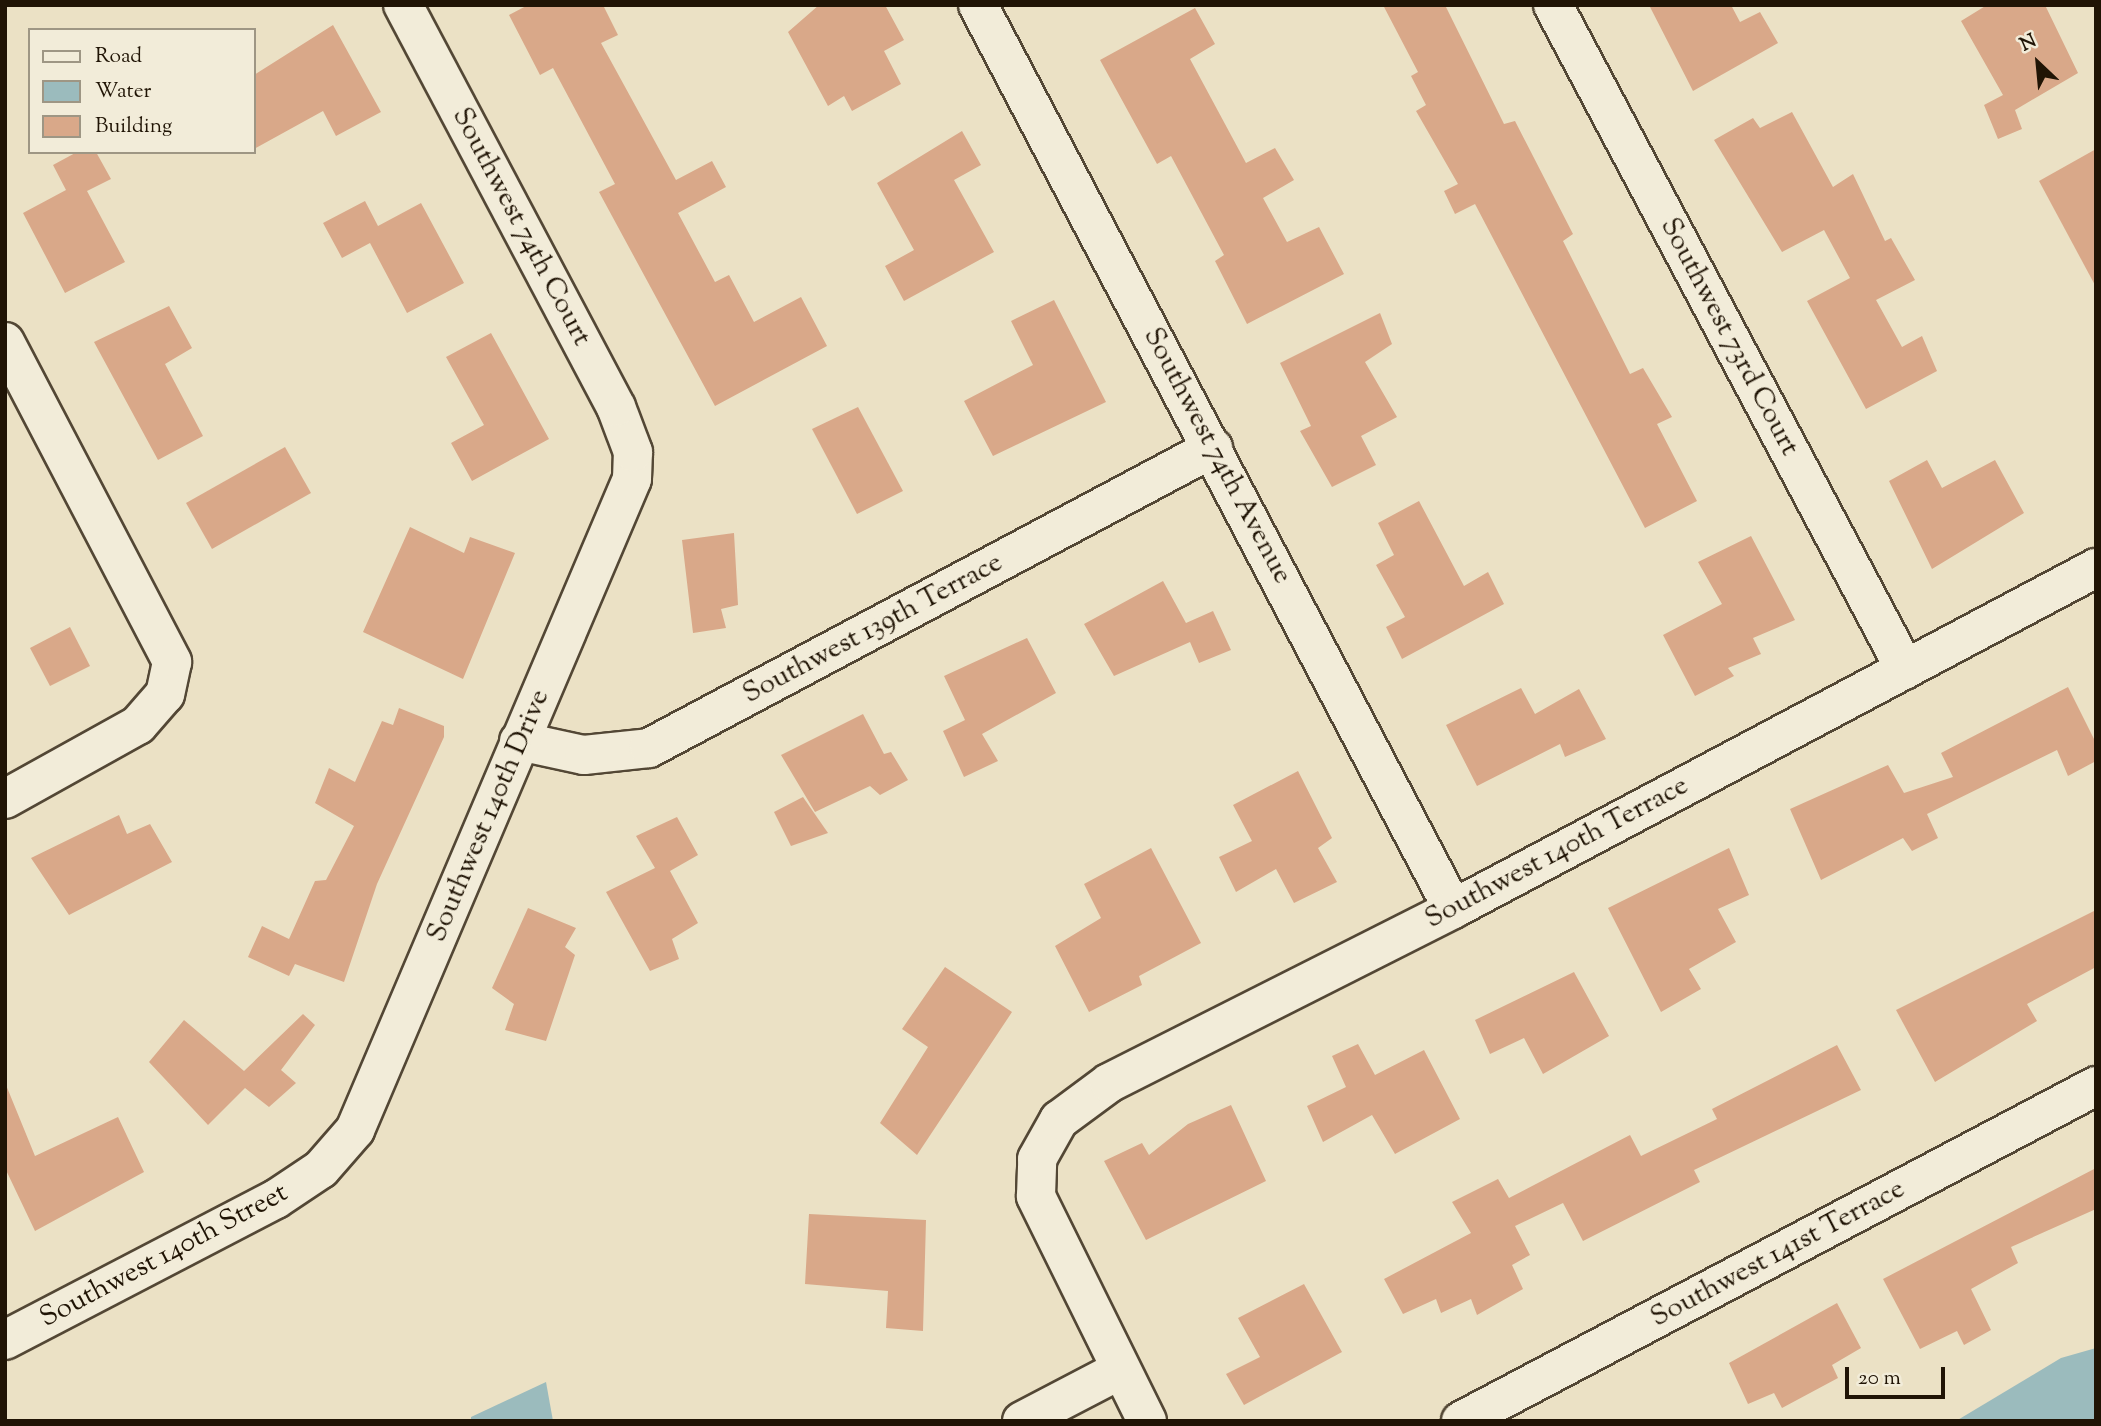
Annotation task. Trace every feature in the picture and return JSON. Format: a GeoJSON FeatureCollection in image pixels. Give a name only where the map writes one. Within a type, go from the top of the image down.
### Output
{"type":"FeatureCollection","features":[{"type":"Feature","properties":{"kind":"street","name":"Southwest 74th Court"},"geometry":{"type":"LineString","coordinates":[[403,5],[616,407],[633,452]]}},
{"type":"Feature","properties":{"kind":"street","name":"Southwest 74th Avenue"},"geometry":{"type":"LineString","coordinates":[[978,5],[1453,909]]}},
{"type":"Feature","properties":{"kind":"street","name":"Southwest 73rd Court"},"geometry":{"type":"LineString","coordinates":[[1553,5],[1905,669]]}},
{"type":"Feature","properties":{"kind":"street"},"geometry":{"type":"LineString","coordinates":[[5,342],[167,648],[170,681],[138,725],[5,799]]}},
{"type":"Feature","properties":{"kind":"street","name":"Southwest 139th Terrace"},"geometry":{"type":"LineString","coordinates":[[520,741],[584,755],[649,747],[1213,448]]}},
{"type":"Feature","properties":{"kind":"street","name":"Southwest 140th Drive"},"geometry":{"type":"LineString","coordinates":[[321,1168],[365,1111],[520,741],[624,504],[633,452]]}},
{"type":"Feature","properties":{"kind":"street","name":"Southwest 140th Terrace"},"geometry":{"type":"LineString","coordinates":[[1120,1370],[1036,1196],[1037,1159],[1059,1120],[1109,1083],[1453,909],[2096,568]]}},
{"type":"Feature","properties":{"kind":"street","name":"Southwest 141st Terrace"},"geometry":{"type":"LineString","coordinates":[[1461,1421],[2096,1086]]}},
{"type":"Feature","properties":{"kind":"street","name":"Southwest 140th Street"},"geometry":{"type":"LineString","coordinates":[[5,1340],[276,1199],[321,1168]]}},
{"type":"Feature","properties":{"kind":"street"},"geometry":{"type":"LineString","coordinates":[[1022,1421],[1120,1370],[1147,1421]]}},
{"type":"Feature","properties":{"kind":"water"},"geometry":{"type":"Polygon","coordinates":[[[2096,1348],[2096,1421],[1956,1421],[2061,1358],[2096,1348]]]}},
{"type":"Feature","properties":{"kind":"water"},"geometry":{"type":"Polygon","coordinates":[[[546,1382],[553,1421],[471,1421],[471,1417],[546,1382]]]}},
{"type":"Feature","properties":{"kind":"building"},"geometry":{"type":"Polygon","coordinates":[[[528,5],[603,5],[618,35],[601,43],[676,180],[712,161],[726,187],[678,213],[715,282],[729,275],[754,322],[801,297],[827,346],[715,406],[599,192],[615,184],[553,68],[540,75],[509,15],[528,5]]]}},
{"type":"Feature","properties":{"kind":"building"},"geometry":{"type":"Polygon","coordinates":[[[819,5],[885,5],[904,40],[884,51],[901,84],[852,111],[844,96],[828,106],[788,32],[819,5]]]}},
{"type":"Feature","properties":{"kind":"building"},"geometry":{"type":"Polygon","coordinates":[[[1383,5],[1445,5],[1504,124],[1515,121],[1573,234],[1563,241],[1630,374],[1643,368],[1672,417],[1657,424],[1697,501],[1645,528],[1475,204],[1455,214],[1444,191],[1458,184],[1416,111],[1426,105],[1411,76],[1418,72],[1383,5]]]}},
{"type":"Feature","properties":{"kind":"building"},"geometry":{"type":"Polygon","coordinates":[[[1649,5],[1731,5],[1740,22],[1760,12],[1778,43],[1693,91],[1649,5]]]}},
{"type":"Feature","properties":{"kind":"building"},"geometry":{"type":"Polygon","coordinates":[[[1987,5],[2045,5],[2078,73],[2015,110],[2022,129],[1998,139],[1984,105],[2003,95],[1961,21],[1987,5]]]}},
{"type":"Feature","properties":{"kind":"building"},"geometry":{"type":"Polygon","coordinates":[[[1195,8],[1215,44],[1190,59],[1246,163],[1275,148],[1294,180],[1263,198],[1287,242],[1319,227],[1344,274],[1247,324],[1215,261],[1224,255],[1171,156],[1157,164],[1100,60],[1195,8]]]}},
{"type":"Feature","properties":{"kind":"building"},"geometry":{"type":"Polygon","coordinates":[[[333,25],[381,112],[336,136],[323,111],[256,148],[256,74],[333,25]]]}},
{"type":"Feature","properties":{"kind":"building"},"geometry":{"type":"Polygon","coordinates":[[[1792,112],[1833,187],[1853,174],[1885,241],[1891,238],[1915,280],[1876,300],[1902,347],[1922,336],[1937,371],[1866,409],[1807,301],[1850,278],[1824,230],[1782,252],[1714,140],[1753,118],[1760,128],[1792,112]]]}},
{"type":"Feature","properties":{"kind":"building"},"geometry":{"type":"Polygon","coordinates":[[[962,131],[981,165],[954,180],[994,252],[904,301],[885,266],[914,250],[877,183],[962,131]]]}},
{"type":"Feature","properties":{"kind":"building"},"geometry":{"type":"Polygon","coordinates":[[[2096,149],[2096,287],[2039,181],[2096,149]]]}},
{"type":"Feature","properties":{"kind":"building"},"geometry":{"type":"Polygon","coordinates":[[[73,154],[97,154],[111,179],[87,191],[125,262],[65,293],[23,213],[66,190],[53,165],[73,154]]]}},
{"type":"Feature","properties":{"kind":"building"},"geometry":{"type":"Polygon","coordinates":[[[365,201],[378,226],[421,203],[464,283],[407,313],[370,243],[342,258],[323,223],[365,201]]]}},
{"type":"Feature","properties":{"kind":"building"},"geometry":{"type":"Polygon","coordinates":[[[1054,300],[1106,402],[993,456],[964,401],[1033,365],[1011,321],[1054,300]]]}},
{"type":"Feature","properties":{"kind":"building"},"geometry":{"type":"Polygon","coordinates":[[[169,306],[192,348],[165,364],[203,436],[158,460],[94,342],[169,306]]]}},
{"type":"Feature","properties":{"kind":"building"},"geometry":{"type":"Polygon","coordinates":[[[1380,313],[1392,344],[1365,362],[1397,417],[1361,436],[1376,465],[1332,487],[1300,431],[1311,426],[1280,363],[1380,313]]]}},
{"type":"Feature","properties":{"kind":"building"},"geometry":{"type":"Polygon","coordinates":[[[491,333],[549,439],[472,481],[451,443],[484,425],[446,357],[491,333]]]}},
{"type":"Feature","properties":{"kind":"building"},"geometry":{"type":"Polygon","coordinates":[[[858,407],[903,491],[857,514],[812,429],[858,407]]]}},
{"type":"Feature","properties":{"kind":"building"},"geometry":{"type":"Polygon","coordinates":[[[285,447],[311,493],[212,549],[186,503],[285,447]]]}},
{"type":"Feature","properties":{"kind":"building"},"geometry":{"type":"Polygon","coordinates":[[[1927,460],[1942,488],[1995,460],[2024,513],[1932,569],[1889,481],[1927,460]]]}},
{"type":"Feature","properties":{"kind":"building"},"geometry":{"type":"Polygon","coordinates":[[[1419,501],[1464,586],[1488,572],[1504,604],[1402,659],[1386,627],[1405,617],[1376,565],[1394,555],[1378,523],[1419,501]]]}},
{"type":"Feature","properties":{"kind":"building"},"geometry":{"type":"Polygon","coordinates":[[[410,527],[464,553],[470,537],[515,553],[463,679],[363,632],[410,527]]]}},
{"type":"Feature","properties":{"kind":"building"},"geometry":{"type":"Polygon","coordinates":[[[734,533],[738,605],[721,609],[726,628],[693,633],[682,540],[734,533]]]}},
{"type":"Feature","properties":{"kind":"building"},"geometry":{"type":"Polygon","coordinates":[[[1751,536],[1795,620],[1753,638],[1761,654],[1728,668],[1734,676],[1695,696],[1663,635],[1722,604],[1698,562],[1751,536]]]}},
{"type":"Feature","properties":{"kind":"building"},"geometry":{"type":"Polygon","coordinates":[[[1163,581],[1186,623],[1213,611],[1231,650],[1199,663],[1190,642],[1114,676],[1084,624],[1163,581]]]}},
{"type":"Feature","properties":{"kind":"building"},"geometry":{"type":"Polygon","coordinates":[[[70,627],[90,666],[50,686],[30,648],[70,627]]]}},
{"type":"Feature","properties":{"kind":"building"},"geometry":{"type":"Polygon","coordinates":[[[1027,638],[1056,693],[982,734],[998,761],[964,777],[943,731],[965,720],[944,676],[1027,638]]]}},
{"type":"Feature","properties":{"kind":"building"},"geometry":{"type":"Polygon","coordinates":[[[2068,687],[2096,743],[2096,761],[2068,776],[2057,750],[1927,814],[1938,838],[1912,851],[1903,838],[1821,880],[1790,809],[1888,765],[1904,793],[1953,777],[1941,753],[2068,687]]]}},
{"type":"Feature","properties":{"kind":"building"},"geometry":{"type":"Polygon","coordinates":[[[1521,688],[1535,714],[1579,689],[1606,739],[1565,757],[1560,744],[1477,786],[1446,725],[1521,688]]]}},
{"type":"Feature","properties":{"kind":"building"},"geometry":{"type":"Polygon","coordinates":[[[399,708],[444,726],[444,737],[377,884],[344,982],[295,964],[289,976],[248,957],[262,926],[289,939],[315,881],[326,880],[354,826],[315,803],[329,768],[355,782],[382,721],[393,725],[399,708]]]}},
{"type":"Feature","properties":{"kind":"building"},"geometry":{"type":"Polygon","coordinates":[[[863,714],[884,754],[891,752],[908,780],[880,795],[870,786],[815,812],[781,755],[863,714]]]}},
{"type":"Feature","properties":{"kind":"building"},"geometry":{"type":"Polygon","coordinates":[[[1298,771],[1332,838],[1318,848],[1337,882],[1294,903],[1276,869],[1236,892],[1219,857],[1252,841],[1233,805],[1298,771]]]}},
{"type":"Feature","properties":{"kind":"building"},"geometry":{"type":"Polygon","coordinates":[[[803,797],[828,833],[791,846],[774,812],[803,797]]]}},
{"type":"Feature","properties":{"kind":"building"},"geometry":{"type":"Polygon","coordinates":[[[119,815],[127,834],[150,824],[172,862],[69,915],[31,858],[119,815]]]}},
{"type":"Feature","properties":{"kind":"building"},"geometry":{"type":"Polygon","coordinates":[[[677,817],[698,855],[670,871],[698,923],[672,939],[679,959],[650,971],[606,892],[655,868],[636,836],[677,817]]]}},
{"type":"Feature","properties":{"kind":"building"},"geometry":{"type":"Polygon","coordinates":[[[1151,848],[1201,943],[1139,976],[1142,985],[1089,1012],[1055,946],[1101,918],[1084,884],[1151,848]]]}},
{"type":"Feature","properties":{"kind":"building"},"geometry":{"type":"Polygon","coordinates":[[[1729,848],[1749,895],[1718,909],[1736,942],[1689,969],[1701,989],[1661,1012],[1608,908],[1729,848]]]}},
{"type":"Feature","properties":{"kind":"building"},"geometry":{"type":"Polygon","coordinates":[[[528,908],[576,928],[565,947],[575,955],[546,1041],[505,1030],[514,1004],[492,988],[528,908]]]}},
{"type":"Feature","properties":{"kind":"building"},"geometry":{"type":"Polygon","coordinates":[[[2096,910],[2096,967],[2027,1004],[2037,1021],[1935,1082],[1896,1010],[2096,910]]]}},
{"type":"Feature","properties":{"kind":"building"},"geometry":{"type":"Polygon","coordinates":[[[945,967],[1012,1012],[917,1155],[880,1123],[928,1047],[902,1029],[945,967]]]}},
{"type":"Feature","properties":{"kind":"building"},"geometry":{"type":"Polygon","coordinates":[[[1574,972],[1609,1036],[1543,1074],[1524,1038],[1490,1054],[1475,1020],[1574,972]]]}},
{"type":"Feature","properties":{"kind":"building"},"geometry":{"type":"Polygon","coordinates":[[[303,1014],[315,1025],[281,1070],[296,1083],[269,1107],[245,1088],[208,1125],[149,1062],[184,1020],[244,1071],[303,1014]]]}},
{"type":"Feature","properties":{"kind":"building"},"geometry":{"type":"Polygon","coordinates":[[[1358,1044],[1375,1075],[1424,1050],[1460,1119],[1395,1154],[1372,1115],[1323,1142],[1307,1106],[1346,1087],[1332,1056],[1358,1044]]]}},
{"type":"Feature","properties":{"kind":"building"},"geometry":{"type":"Polygon","coordinates":[[[1837,1045],[1861,1090],[1694,1170],[1700,1182],[1583,1241],[1563,1203],[1515,1226],[1530,1255],[1512,1265],[1523,1289],[1477,1315],[1471,1299],[1441,1313],[1436,1299],[1403,1314],[1384,1279],[1471,1233],[1452,1202],[1498,1179],[1509,1198],[1630,1135],[1641,1156],[1717,1119],[1712,1109],[1837,1045]]]}},
{"type":"Feature","properties":{"kind":"building"},"geometry":{"type":"Polygon","coordinates":[[[6,1085],[35,1156],[118,1117],[144,1172],[35,1231],[5,1168],[6,1085]]]}},
{"type":"Feature","properties":{"kind":"building"},"geometry":{"type":"Polygon","coordinates":[[[1231,1105],[1266,1181],[1146,1240],[1104,1161],[1142,1143],[1149,1155],[1188,1124],[1231,1105]]]}},
{"type":"Feature","properties":{"kind":"building"},"geometry":{"type":"Polygon","coordinates":[[[2096,1168],[2096,1209],[2011,1247],[2018,1263],[1971,1289],[1991,1330],[1964,1345],[1957,1331],[1920,1349],[1883,1279],[2096,1168]]]}},
{"type":"Feature","properties":{"kind":"building"},"geometry":{"type":"Polygon","coordinates":[[[809,1214],[926,1220],[923,1331],[886,1328],[888,1291],[805,1284],[809,1214]]]}},
{"type":"Feature","properties":{"kind":"building"},"geometry":{"type":"Polygon","coordinates":[[[1304,1284],[1342,1352],[1244,1405],[1226,1374],[1260,1357],[1238,1318],[1304,1284]]]}},
{"type":"Feature","properties":{"kind":"building"},"geometry":{"type":"Polygon","coordinates":[[[1837,1303],[1861,1348],[1832,1365],[1838,1378],[1782,1408],[1774,1393],[1748,1404],[1729,1363],[1837,1303]]]}}]}
